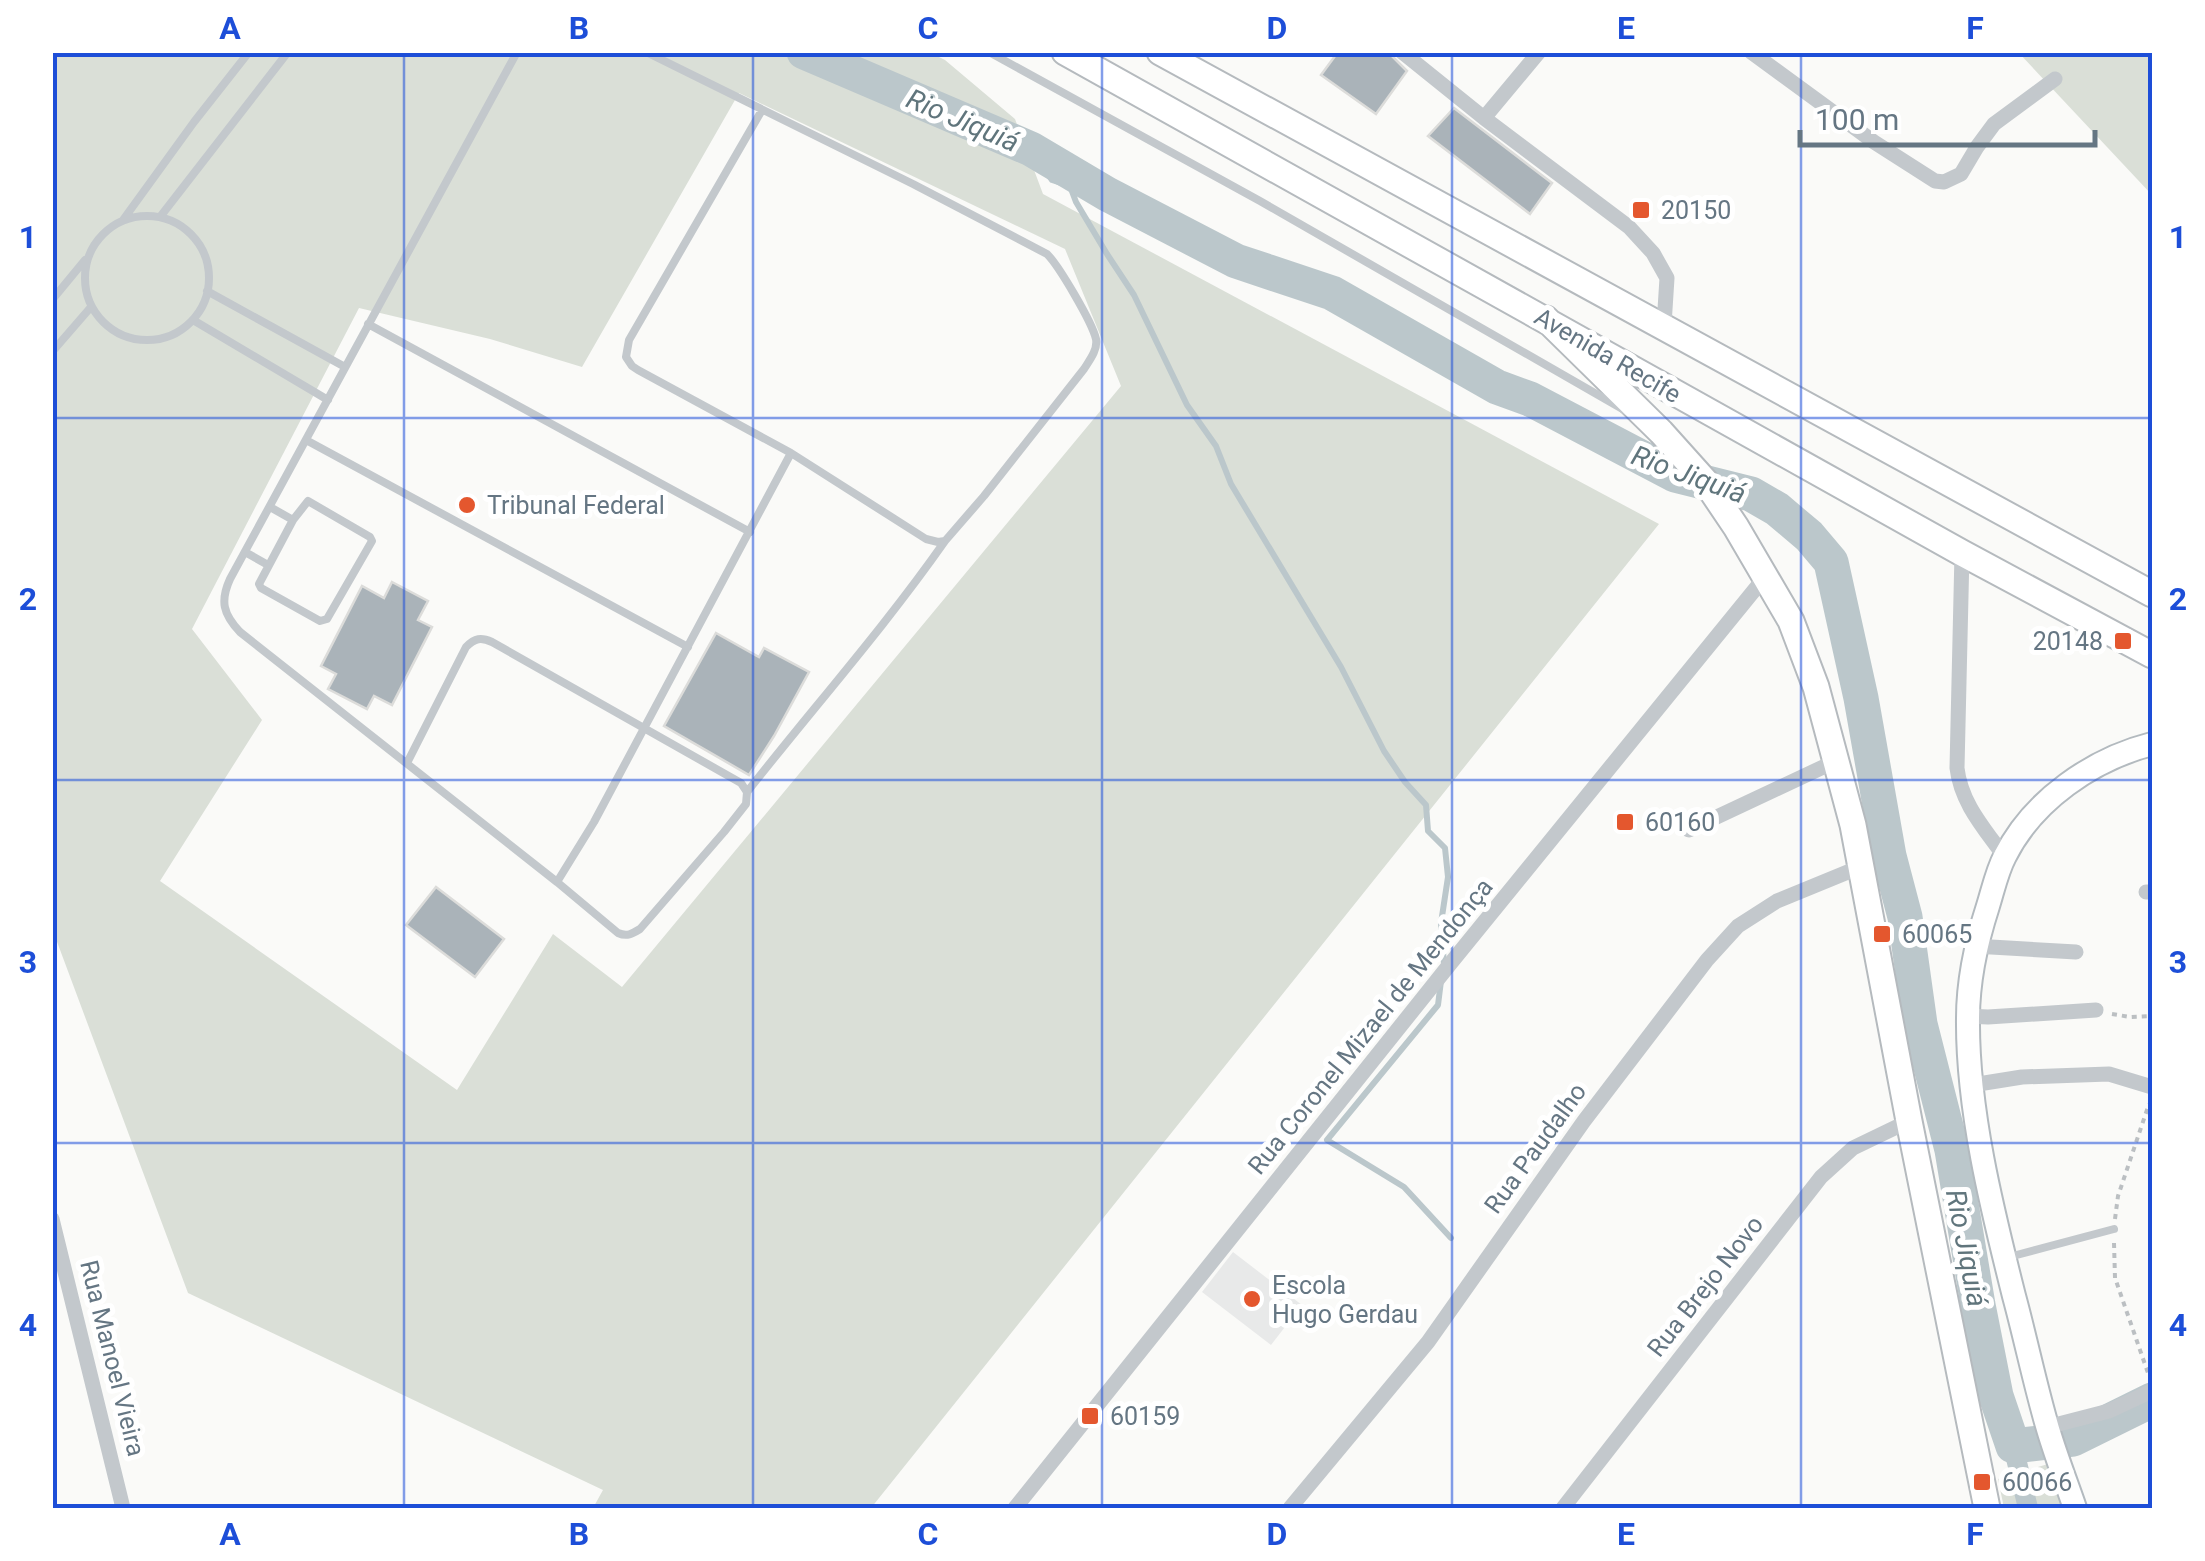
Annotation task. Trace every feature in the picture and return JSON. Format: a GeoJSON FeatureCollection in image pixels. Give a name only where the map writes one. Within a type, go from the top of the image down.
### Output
{"type":"FeatureCollection","features":[{"type":"Feature","properties":{"kind":"main road","name":"Avenida Recife"},"geometry":{"type":"LineString","coordinates":[[1066,52],[1632,370],[2152,655]]}},
{"type":"Feature","properties":{"kind":"main road","name":"Avenida Recife"},"geometry":{"type":"LineString","coordinates":[[1160,52],[2141,584]]}},
{"type":"Feature","properties":{"kind":"main road"},"geometry":{"type":"LineString","coordinates":[[1546,319],[1661,432],[1704,481],[1766,577],[1804,654],[1853,825],[1988,1508]]}},
{"type":"Feature","properties":{"kind":"street"},"geometry":{"type":"LineString","coordinates":[[1402,52],[1629,227],[1653,253],[1667,278],[1664,326]]}},
{"type":"Feature","properties":{"kind":"street"},"geometry":{"type":"LineString","coordinates":[[1484,118],[1538,52]]}},
{"type":"Feature","properties":{"kind":"street"},"geometry":{"type":"LineString","coordinates":[[1751,52],[1874,142],[1929,179],[1944,182],[1961,174],[1994,124],[2054,79]]}},
{"type":"Feature","properties":{"kind":"street"},"geometry":{"type":"LineString","coordinates":[[1962,553],[1956,768],[1963,796],[2004,856]]}},
{"type":"Feature","properties":{"kind":"street","name":"Rua Coronel Mizael de Mendonça"},"geometry":{"type":"LineString","coordinates":[[1016,1508],[1450,964],[1766,577]]}},
{"type":"Feature","properties":{"kind":"street"},"geometry":{"type":"LineString","coordinates":[[2075,1508],[2052,1439],[1984,1167],[1972,1085],[1968,1016],[1974,946],[2004,856],[2030,818],[2097,764],[2152,744]]}},
{"type":"Feature","properties":{"kind":"street"},"geometry":{"type":"LineString","coordinates":[[1689,830],[1836,760]]}},
{"type":"Feature","properties":{"kind":"street","name":"Rua Paudalho"},"geometry":{"type":"LineString","coordinates":[[1290,1508],[1428,1342],[1584,1121],[1707,960],[1738,926],[1777,900],[1860,866]]}},
{"type":"Feature","properties":{"kind":"street"},"geometry":{"type":"LineString","coordinates":[[1974,946],[2076,952]]}},
{"type":"Feature","properties":{"kind":"street"},"geometry":{"type":"LineString","coordinates":[[1968,1016],[2096,1010]]}},
{"type":"Feature","properties":{"kind":"street"},"geometry":{"type":"LineString","coordinates":[[1972,1085],[2022,1077],[2110,1074],[2152,1086]]}},
{"type":"Feature","properties":{"kind":"street","name":"Rua Brejo Novo"},"geometry":{"type":"LineString","coordinates":[[1563,1508],[1822,1177],[1853,1148],[1909,1121]]}},
{"type":"Feature","properties":{"kind":"street","name":"Rua Manoel Vieira"},"geometry":{"type":"LineString","coordinates":[[52,1219],[123,1508]]}},
{"type":"Feature","properties":{"kind":"street"},"geometry":{"type":"LineString","coordinates":[[2052,1439],[2152,1388]]}},
{"type":"Feature","properties":{"kind":"lane"},"geometry":{"type":"LineString","coordinates":[[52,300],[103,234],[123,220],[249,52]]}},
{"type":"Feature","properties":{"kind":"lane"},"geometry":{"type":"LineString","coordinates":[[160,217],[288,52]]}},
{"type":"Feature","properties":{"kind":"lane"},"geometry":{"type":"LineString","coordinates":[[517,52],[223,598],[234,626],[624,936],[640,929],[724,832],[746,804],[748,792],[903,601],[945,541],[1084,369],[1095,349],[1095,337],[1062,273],[1047,254],[646,52]]}},
{"type":"Feature","properties":{"kind":"lane"},"geometry":{"type":"LineString","coordinates":[[990,52],[1260,200],[1661,432]]}},
{"type":"Feature","properties":{"kind":"lane"},"geometry":{"type":"LineString","coordinates":[[762,110],[626,347],[626,356],[638,370],[791,454],[926,538],[945,541]]}},
{"type":"Feature","properties":{"kind":"lane"},"geometry":{"type":"LineString","coordinates":[[88,257],[84,280],[91,307],[103,323],[119,334],[151,340],[179,332],[193,320],[207,291],[208,270],[194,237],[160,217],[123,220]]}},
{"type":"Feature","properties":{"kind":"lane"},"geometry":{"type":"LineString","coordinates":[[207,291],[345,368]]}},
{"type":"Feature","properties":{"kind":"lane"},"geometry":{"type":"LineString","coordinates":[[52,352],[91,307]]}},
{"type":"Feature","properties":{"kind":"lane"},"geometry":{"type":"LineString","coordinates":[[193,320],[328,400]]}},
{"type":"Feature","properties":{"kind":"lane"},"geometry":{"type":"LineString","coordinates":[[368,324],[750,532]]}},
{"type":"Feature","properties":{"kind":"lane"},"geometry":{"type":"LineString","coordinates":[[306,440],[688,647]]}},
{"type":"Feature","properties":{"kind":"lane"},"geometry":{"type":"LineString","coordinates":[[558,882],[791,454]]}},
{"type":"Feature","properties":{"kind":"lane"},"geometry":{"type":"LineString","coordinates":[[310,501],[372,541],[324,621],[261,588],[259,581],[293,520],[310,501]]}},
{"type":"Feature","properties":{"kind":"lane"},"geometry":{"type":"LineString","coordinates":[[270,508],[293,520]]}},
{"type":"Feature","properties":{"kind":"lane"},"geometry":{"type":"LineString","coordinates":[[245,552],[268,565]]}},
{"type":"Feature","properties":{"kind":"lane"},"geometry":{"type":"LineString","coordinates":[[407,763],[466,647],[478,638],[492,642],[645,727],[740,782],[748,792]]}},
{"type":"Feature","properties":{"kind":"lane"},"geometry":{"type":"LineString","coordinates":[[2004,1258],[2114,1228]]}},
{"type":"Feature","properties":{"kind":"path"},"geometry":{"type":"LineString","coordinates":[[2096,1010],[2130,1017],[2152,1016]]}},
{"type":"Feature","properties":{"kind":"path"},"geometry":{"type":"LineString","coordinates":[[2152,1094],[2118,1196],[2114,1228],[2115,1278],[2152,1388]]}},
{"type":"Feature","properties":{"kind":"shaded area"},"geometry":{"type":"Polygon","coordinates":[[[52,53],[931,53],[945,60],[1015,119],[1043,194],[1659,524],[871,1508],[593,1508],[603,1490],[188,1293],[53,931],[52,53]],[[739,93],[582,367],[490,339],[359,308],[192,629],[262,720],[160,881],[457,1090],[553,934],[622,987],[1121,386],[1065,249],[739,93]]]}},
{"type":"Feature","properties":{"kind":"shaded area"},"geometry":{"type":"Polygon","coordinates":[[[2019,53],[2152,53],[2152,195],[2019,53]]]}},
{"type":"Feature","properties":{"kind":"shaded area","name":"Escola Hugo Gerdau"},"geometry":{"type":"Polygon","coordinates":[[[1233,1252],[1302,1305],[1271,1345],[1202,1292],[1233,1252]]]}},
{"type":"Feature","properties":{"kind":"shaded area"},"geometry":{"type":"Polygon","coordinates":[[[2058,1461],[2072,1508],[2004,1508],[1998,1479],[2058,1461]]]}},
{"type":"Feature","properties":{"kind":"building"},"geometry":{"type":"Polygon","coordinates":[[[1338,52],[1388,52],[1407,71],[1376,114],[1321,75],[1338,52]]]}},
{"type":"Feature","properties":{"kind":"building"},"geometry":{"type":"Polygon","coordinates":[[[1454,108],[1552,183],[1530,214],[1428,136],[1454,108]]]}},
{"type":"Feature","properties":{"kind":"building"},"geometry":{"type":"Polygon","coordinates":[[[392,582],[428,601],[418,620],[432,627],[392,705],[374,696],[367,709],[328,689],[336,674],[321,666],[362,586],[384,598],[392,582]]]}},
{"type":"Feature","properties":{"kind":"building"},"geometry":{"type":"Polygon","coordinates":[[[716,633],[759,657],[764,648],[809,672],[749,775],[664,726],[716,633]]]}},
{"type":"Feature","properties":{"kind":"building"},"geometry":{"type":"Polygon","coordinates":[[[436,887],[504,939],[475,977],[406,925],[436,887]]]}},
{"type":"Feature","properties":{"kind":"waterway","name":"Rio Jiquiá"},"geometry":{"type":"LineString","coordinates":[[804,52],[1031,149],[1107,194],[1236,261],[1332,293],[1497,387],[1530,399],[1675,475],[1751,494],[1777,509],[1809,536],[1831,562],[1861,698],[1889,856],[1905,917],[1920,1024],[1952,1150],[1996,1396],[2013,1446],[2073,1439],[2152,1400]]}},
{"type":"Feature","properties":{"kind":"waterway"},"geometry":{"type":"LineString","coordinates":[[1031,149],[1052,180],[1070,186],[1134,295],[1187,405],[1216,446],[1231,484],[1341,667],[1384,751],[1426,805],[1428,831],[1445,848],[1448,877],[1441,923],[1444,964]]}},
{"type":"Feature","properties":{"kind":"waterway"},"geometry":{"type":"LineString","coordinates":[[1441,981],[1438,1005],[1327,1140],[1404,1187],[1451,1238]]}},
{"type":"Feature","properties":{"kind":"waterway"},"geometry":{"type":"LineString","coordinates":[[2013,1446],[2028,1508]]}},
{"type":"Feature","properties":{"kind":"place","name":"20150"},"geometry":{"type":"Point","coordinates":[1641,210]}},
{"type":"Feature","properties":{"kind":"place","name":"Tribunal Federal"},"geometry":{"type":"Point","coordinates":[467,505]}},
{"type":"Feature","properties":{"kind":"place","name":"20148"},"geometry":{"type":"Point","coordinates":[2123,641]}},
{"type":"Feature","properties":{"kind":"place","name":"60160"},"geometry":{"type":"Point","coordinates":[1625,822]}},
{"type":"Feature","properties":{"kind":"place","name":"60065"},"geometry":{"type":"Point","coordinates":[1882,934]}},
{"type":"Feature","properties":{"kind":"place","name":"Escola Hugo Gerdau"},"geometry":{"type":"Point","coordinates":[1252,1299]}},
{"type":"Feature","properties":{"kind":"place","name":"60159"},"geometry":{"type":"Point","coordinates":[1090,1416]}},
{"type":"Feature","properties":{"kind":"place","name":"60066"},"geometry":{"type":"Point","coordinates":[1982,1482]}}]}
